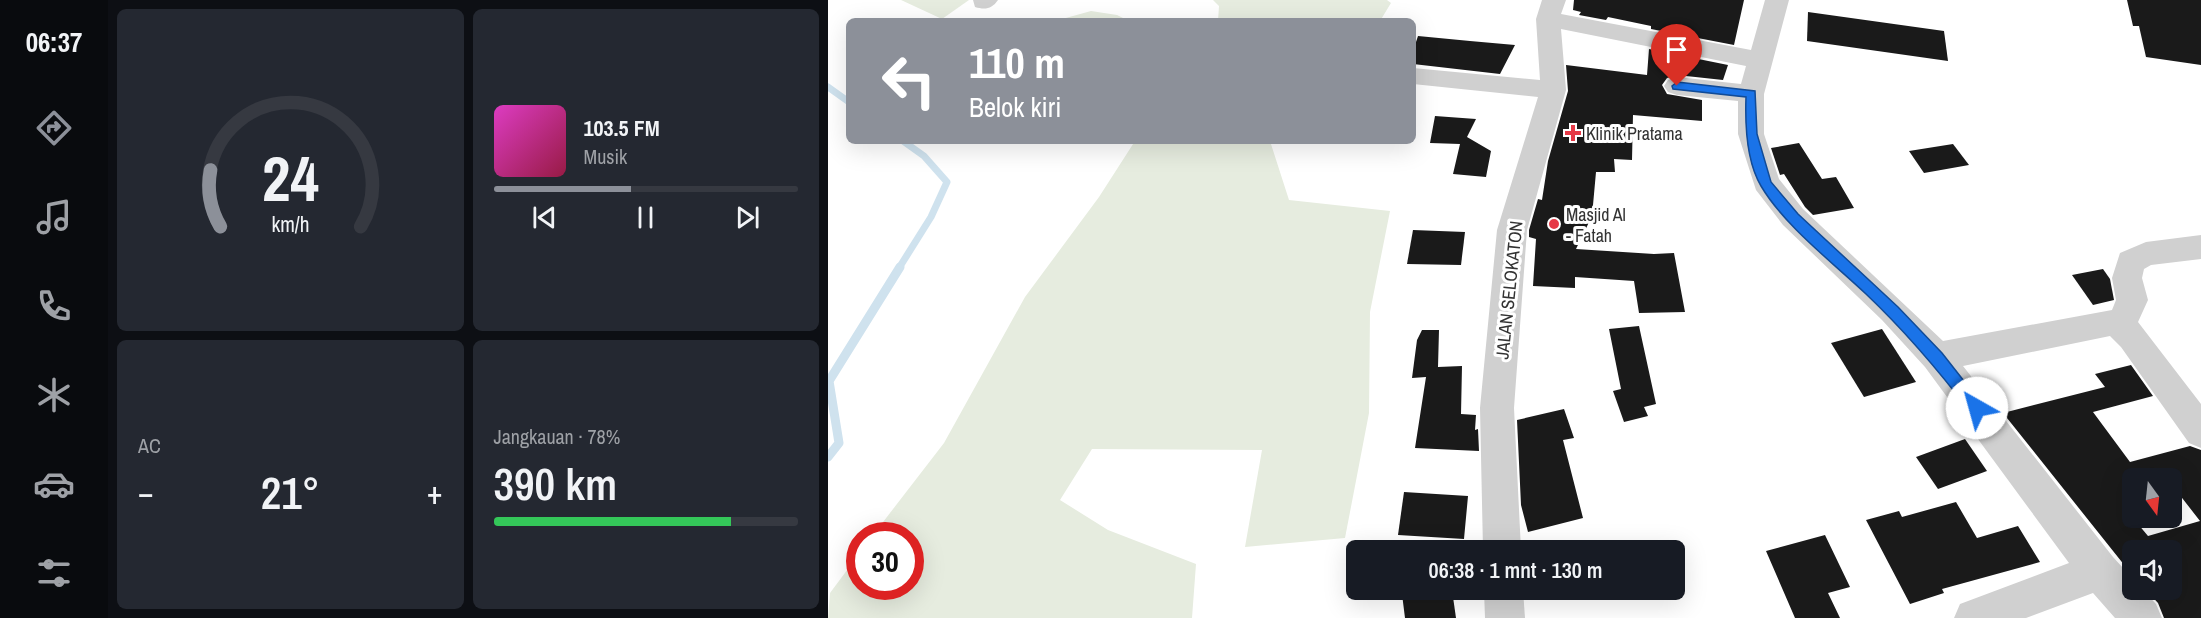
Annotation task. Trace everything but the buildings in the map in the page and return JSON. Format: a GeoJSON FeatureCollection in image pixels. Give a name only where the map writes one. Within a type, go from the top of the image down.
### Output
{"type":"FeatureCollection","features":[{"type":"Feature","properties":{"kind":"street"},"geometry":{"type":"LineString","coordinates":[[1777,0],[1751,94],[1751,134],[1766,183],[1794,217],[1893,311],[1937,357],[2099,571],[2142,618]]}},
{"type":"Feature","properties":{"kind":"street"},"geometry":{"type":"LineString","coordinates":[[1551,9],[1759,60]]}},
{"type":"Feature","properties":{"kind":"street","name":"JALAN SELOKATON"},"geometry":{"type":"LineString","coordinates":[[1502,540],[1497,408],[1512,230],[1553,90],[1551,9]]}},
{"type":"Feature","properties":{"kind":"street"},"geometry":{"type":"LineString","coordinates":[[1416,76],[1553,90]]}},
{"type":"Feature","properties":{"kind":"street"},"geometry":{"type":"LineString","coordinates":[[1677,86],[1751,94]]}},
{"type":"Feature","properties":{"kind":"street"},"geometry":{"type":"LineString","coordinates":[[2121,326],[2132,300],[2127,278],[2131,262],[2146,254],[2201,247]]}},
{"type":"Feature","properties":{"kind":"street"},"geometry":{"type":"LineString","coordinates":[[1937,357],[2089,324],[2109,322],[2121,326],[2163,376],[2201,432]]}},
{"type":"Feature","properties":{"kind":"street"},"geometry":{"type":"LineString","coordinates":[[1974,618],[2099,571]]}},
{"type":"Feature","properties":{"kind":"street"},"geometry":{"type":"LineString","coordinates":[[1504,600],[1505,618]]}},
{"type":"Feature","properties":{"kind":"shaded area"},"geometry":{"type":"Polygon","coordinates":[[[901,0],[969,0],[943,18],[901,0]]]}},
{"type":"Feature","properties":{"kind":"shaded area"},"geometry":{"type":"Polygon","coordinates":[[[1213,0],[1387,0],[1391,3],[1382,18],[1218,18],[1219,6],[1213,0]]]}},
{"type":"Feature","properties":{"kind":"shaded area"},"geometry":{"type":"Polygon","coordinates":[[[1091,11],[1123,18],[1066,18],[1091,11]]]}},
{"type":"Feature","properties":{"kind":"shaded area"},"geometry":{"type":"Polygon","coordinates":[[[1133,144],[1271,144],[1289,200],[1390,211],[1370,312],[1369,413],[1345,538],[1245,547],[1262,450],[1092,449],[1060,500],[1108,530],[1196,564],[1192,618],[828,618],[830,593],[846,571],[846,600],[924,600],[924,522],[883,522],[944,443],[1025,297],[1099,197],[1133,144]]]}},
{"type":"Feature","properties":{"kind":"waterway"},"geometry":{"type":"LineString","coordinates":[[828,87],[846,100]]}},
{"type":"Feature","properties":{"kind":"waterway"},"geometry":{"type":"LineString","coordinates":[[899,268],[931,217],[947,182],[924,156],[907,144]]}},
{"type":"Feature","properties":{"kind":"waterway"},"geometry":{"type":"LineString","coordinates":[[828,457],[839,443],[829,381],[900,267]]}},
{"type":"Feature","properties":{"kind":"place","name":"Klinik Pratama"},"geometry":{"type":"Point","coordinates":[1573,133]}},
{"type":"Feature","properties":{"kind":"place","name":"Masjid Al - Fatah"},"geometry":{"type":"Point","coordinates":[1554,224]}},
{"type":"Feature","properties":{"kind":"route"},"geometry":{"type":"LineString","coordinates":[[1677,86],[1751,94],[1751,134],[1766,183],[1794,217],[1893,311],[1937,357],[1977,408]]}}]}
